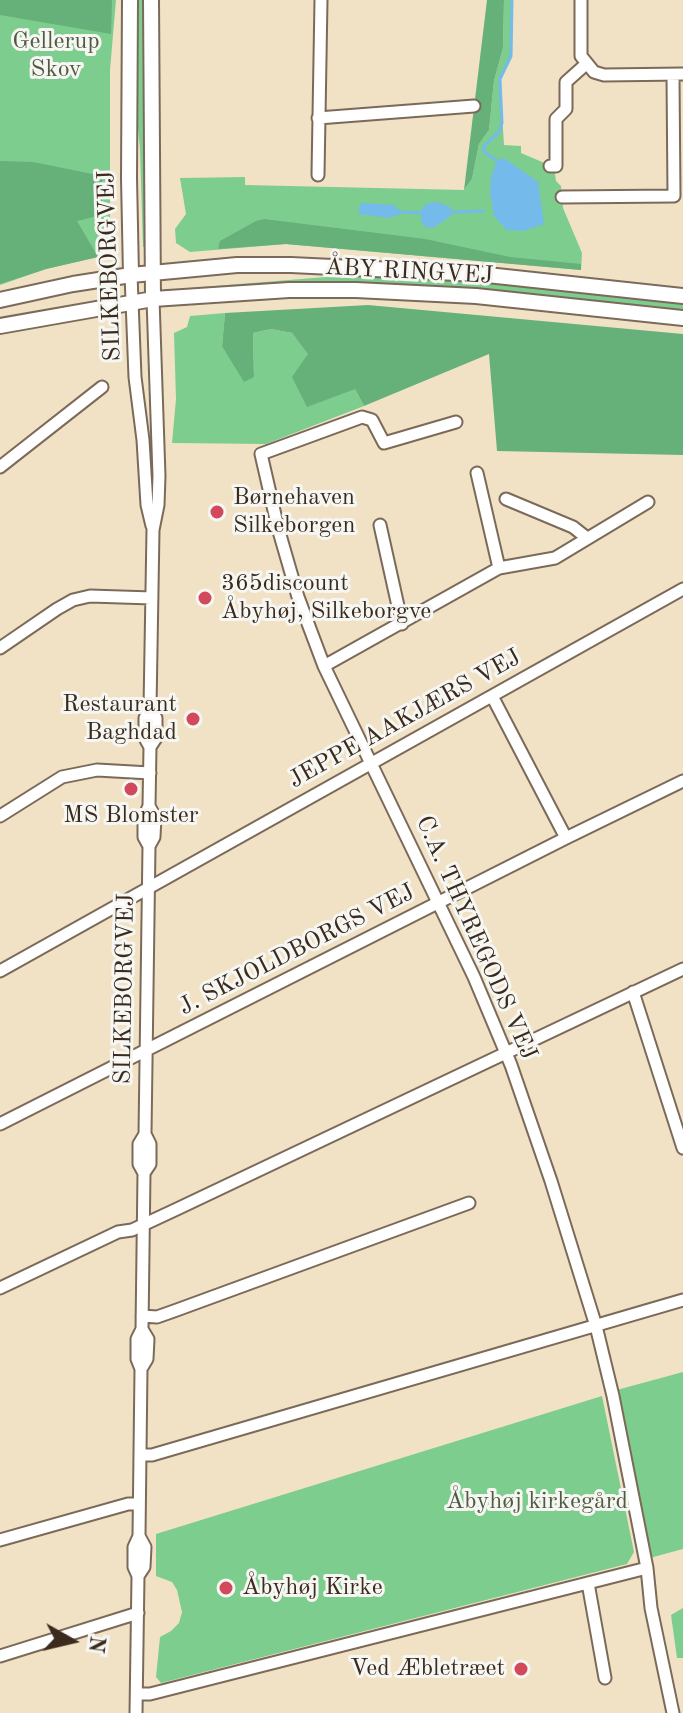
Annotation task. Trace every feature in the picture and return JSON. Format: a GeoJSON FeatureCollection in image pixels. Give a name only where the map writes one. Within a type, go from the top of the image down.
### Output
{"type":"FeatureCollection","features":[{"type":"Feature","properties":{"kind":"main road","name":"SILKEBORGVEJ"},"geometry":{"type":"LineString","coordinates":[[130,0],[131,275]]}},
{"type":"Feature","properties":{"kind":"main road","name":"SILKEBORGVEJ"},"geometry":{"type":"LineString","coordinates":[[151,0],[153,299]]}},
{"type":"Feature","properties":{"kind":"main road","name":"ÅBY RINGVEJ"},"geometry":{"type":"LineString","coordinates":[[0,300],[131,275],[237,265],[358,266],[478,274],[683,296]]}},
{"type":"Feature","properties":{"kind":"main road","name":"ÅBY RINGVEJ"},"geometry":{"type":"LineString","coordinates":[[0,326],[153,299],[223,292],[356,290],[476,296],[683,318]]}},
{"type":"Feature","properties":{"kind":"street"},"geometry":{"type":"LineString","coordinates":[[318,175],[321,0]]}},
{"type":"Feature","properties":{"kind":"street"},"geometry":{"type":"LineString","coordinates":[[562,197],[679,196],[678,74],[604,75],[594,72],[585,65],[580,46],[581,0]]}},
{"type":"Feature","properties":{"kind":"street"},"geometry":{"type":"LineString","coordinates":[[550,166],[556,166],[556,119],[566,109],[566,82],[585,65]]}},
{"type":"Feature","properties":{"kind":"street"},"geometry":{"type":"LineString","coordinates":[[318,118],[474,106]]}},
{"type":"Feature","properties":{"kind":"street","name":"SILKEBORGVEJ"},"geometry":{"type":"LineString","coordinates":[[131,275],[135,369],[147,505],[153,530]]}},
{"type":"Feature","properties":{"kind":"street","name":"SILKEBORGVEJ"},"geometry":{"type":"LineString","coordinates":[[136,1713],[138,1576],[144,1567],[145,1547],[139,1536],[139,1504],[141,1369],[147,1359],[148,1339],[142,1322],[144,1173],[150,1164],[150,1144],[145,1134],[148,888],[149,846],[154,837],[155,817],[149,806],[150,747],[145,738],[145,718],[150,708],[153,530],[159,476],[153,299]]}},
{"type":"Feature","properties":{"kind":"street"},"geometry":{"type":"LineString","coordinates":[[0,467],[102,387]]}},
{"type":"Feature","properties":{"kind":"street","name":"C.A. THYREGODS VEJ"},"geometry":{"type":"LineString","coordinates":[[456,422],[384,443],[372,420],[362,417],[261,454],[298,597],[324,666],[439,904],[506,1053],[551,1181],[596,1326],[613,1396],[673,1713]]}},
{"type":"Feature","properties":{"kind":"street"},"geometry":{"type":"LineString","coordinates":[[477,473],[499,568]]}},
{"type":"Feature","properties":{"kind":"street"},"geometry":{"type":"LineString","coordinates":[[506,499],[573,527],[587,538]]}},
{"type":"Feature","properties":{"kind":"street"},"geometry":{"type":"LineString","coordinates":[[324,666],[499,568],[555,558],[648,502]]}},
{"type":"Feature","properties":{"kind":"street"},"geometry":{"type":"LineString","coordinates":[[380,525],[402,624]]}},
{"type":"Feature","properties":{"kind":"street","name":"JEPPE AAKJÆRS VEJ"},"geometry":{"type":"LineString","coordinates":[[0,971],[683,589]]}},
{"type":"Feature","properties":{"kind":"street"},"geometry":{"type":"LineString","coordinates":[[0,648],[73,600],[90,596],[152,598]]}},
{"type":"Feature","properties":{"kind":"street"},"geometry":{"type":"LineString","coordinates":[[492,696],[566,838]]}},
{"type":"Feature","properties":{"kind":"street"},"geometry":{"type":"LineString","coordinates":[[0,816],[62,777],[97,770],[150,773]]}},
{"type":"Feature","properties":{"kind":"street","name":"J. SKJOLDBORGS VEJ"},"geometry":{"type":"LineString","coordinates":[[0,1124],[683,781]]}},
{"type":"Feature","properties":{"kind":"street"},"geometry":{"type":"LineString","coordinates":[[0,1288],[118,1232],[143,1225],[683,969]]}},
{"type":"Feature","properties":{"kind":"street"},"geometry":{"type":"LineString","coordinates":[[633,992],[683,1148]]}},
{"type":"Feature","properties":{"kind":"street"},"geometry":{"type":"LineString","coordinates":[[142,1322],[469,1203]]}},
{"type":"Feature","properties":{"kind":"street"},"geometry":{"type":"LineString","coordinates":[[140,1455],[152,1455],[683,1300]]}},
{"type":"Feature","properties":{"kind":"street"},"geometry":{"type":"LineString","coordinates":[[0,1540],[128,1504],[139,1504]]}},
{"type":"Feature","properties":{"kind":"street"},"geometry":{"type":"LineString","coordinates":[[137,1694],[150,1694],[647,1568]]}},
{"type":"Feature","properties":{"kind":"street"},"geometry":{"type":"LineString","coordinates":[[588,1583],[605,1678]]}},
{"type":"Feature","properties":{"kind":"street"},"geometry":{"type":"LineString","coordinates":[[0,1656],[138,1613]]}},
{"type":"Feature","properties":{"kind":"green space","name":"Gellerup Skov"},"geometry":{"type":"Polygon","coordinates":[[[0,0],[116,0],[110,70],[108,249],[102,256],[46,269],[0,285],[0,0]]]}},
{"type":"Feature","properties":{"kind":"green space"},"geometry":{"type":"Polygon","coordinates":[[[0,0],[112,0],[111,34],[0,15],[0,0]]]}},
{"type":"Feature","properties":{"kind":"green space"},"geometry":{"type":"Polygon","coordinates":[[[136,0],[145,0],[145,247],[135,98],[136,0]]]}},
{"type":"Feature","properties":{"kind":"green space"},"geometry":{"type":"Polygon","coordinates":[[[487,0],[504,0],[503,48],[494,81],[489,130],[479,144],[472,179],[464,190],[487,0]]]}},
{"type":"Feature","properties":{"kind":"green space"},"geometry":{"type":"Polygon","coordinates":[[[504,0],[513,0],[512,57],[500,80],[504,145],[521,146],[521,153],[554,167],[556,181],[561,186],[563,208],[582,253],[581,270],[286,244],[190,252],[176,243],[175,229],[186,214],[180,178],[245,177],[245,185],[464,190],[472,179],[479,144],[489,130],[494,81],[503,48],[504,0]]]}},
{"type":"Feature","properties":{"kind":"green space"},"geometry":{"type":"Polygon","coordinates":[[[0,161],[33,162],[102,176],[102,215],[77,221],[98,257],[0,284],[0,161]]]}},
{"type":"Feature","properties":{"kind":"green space"},"geometry":{"type":"Polygon","coordinates":[[[264,219],[425,239],[510,257],[581,264],[581,270],[286,244],[218,249],[220,241],[264,219]]]}},
{"type":"Feature","properties":{"kind":"green space"},"geometry":{"type":"Polygon","coordinates":[[[363,274],[464,280],[683,303],[683,312],[435,287],[284,284],[178,289],[363,274]]]}},
{"type":"Feature","properties":{"kind":"green space"},"geometry":{"type":"Polygon","coordinates":[[[368,305],[683,334],[683,455],[497,451],[489,354],[364,406],[355,389],[307,407],[292,377],[308,354],[292,333],[271,329],[253,333],[254,377],[244,382],[222,346],[225,313],[368,305]]]}},
{"type":"Feature","properties":{"kind":"green space"},"geometry":{"type":"Polygon","coordinates":[[[225,313],[222,346],[254,376],[253,333],[271,329],[292,333],[309,354],[355,389],[364,406],[266,444],[172,443],[176,399],[174,333],[187,327],[190,316],[225,313]]]}},
{"type":"Feature","properties":{"kind":"green space"},"geometry":{"type":"Polygon","coordinates":[[[683,1372],[683,1549],[646,1559],[613,1391],[683,1372]]]}},
{"type":"Feature","properties":{"kind":"green space","name":"Åbyhøj kirkegård"},"geometry":{"type":"Polygon","coordinates":[[[602,1396],[634,1552],[627,1564],[161,1683],[156,1677],[160,1637],[179,1623],[182,1612],[172,1582],[156,1576],[156,1534],[602,1396]]]}},
{"type":"Feature","properties":{"kind":"green space"},"geometry":{"type":"Polygon","coordinates":[[[683,1608],[683,1658],[677,1658],[671,1615],[683,1608]]]}},
{"type":"Feature","properties":{"kind":"water"},"geometry":{"type":"Polygon","coordinates":[[[504,158],[538,182],[544,224],[523,231],[507,230],[494,216],[491,177],[497,161],[504,158]]]}},
{"type":"Feature","properties":{"kind":"water"},"geometry":{"type":"Polygon","coordinates":[[[438,202],[450,207],[452,215],[433,228],[425,227],[421,221],[421,210],[426,204],[438,202]]]}},
{"type":"Feature","properties":{"kind":"water"},"geometry":{"type":"Polygon","coordinates":[[[359,205],[394,205],[401,212],[388,218],[359,214],[359,205]]]}},
{"type":"Feature","properties":{"kind":"waterway"},"geometry":{"type":"LineString","coordinates":[[497,161],[484,152],[484,146],[499,132],[502,123],[500,79],[511,56],[512,0]]}},
{"type":"Feature","properties":{"kind":"waterway"},"geometry":{"type":"LineString","coordinates":[[451,212],[483,211]]}},
{"type":"Feature","properties":{"kind":"waterway"},"geometry":{"type":"LineString","coordinates":[[399,212],[423,213]]}},
{"type":"Feature","properties":{"kind":"place","name":"Børnehaven Silkeborgen"},"geometry":{"type":"Point","coordinates":[217,512]}},
{"type":"Feature","properties":{"kind":"place","name":"365discount Åbyhøj, Silkeborgve"},"geometry":{"type":"Point","coordinates":[205,598]}},
{"type":"Feature","properties":{"kind":"place","name":"Restaurant Baghdad"},"geometry":{"type":"Point","coordinates":[193,719]}},
{"type":"Feature","properties":{"kind":"place","name":"MS Blomster"},"geometry":{"type":"Point","coordinates":[131,789]}},
{"type":"Feature","properties":{"kind":"place","name":"Åbyhøj Kirke"},"geometry":{"type":"Point","coordinates":[226,1588]}},
{"type":"Feature","properties":{"kind":"place","name":"Ved Æbletræet"},"geometry":{"type":"Point","coordinates":[521,1669]}}]}
